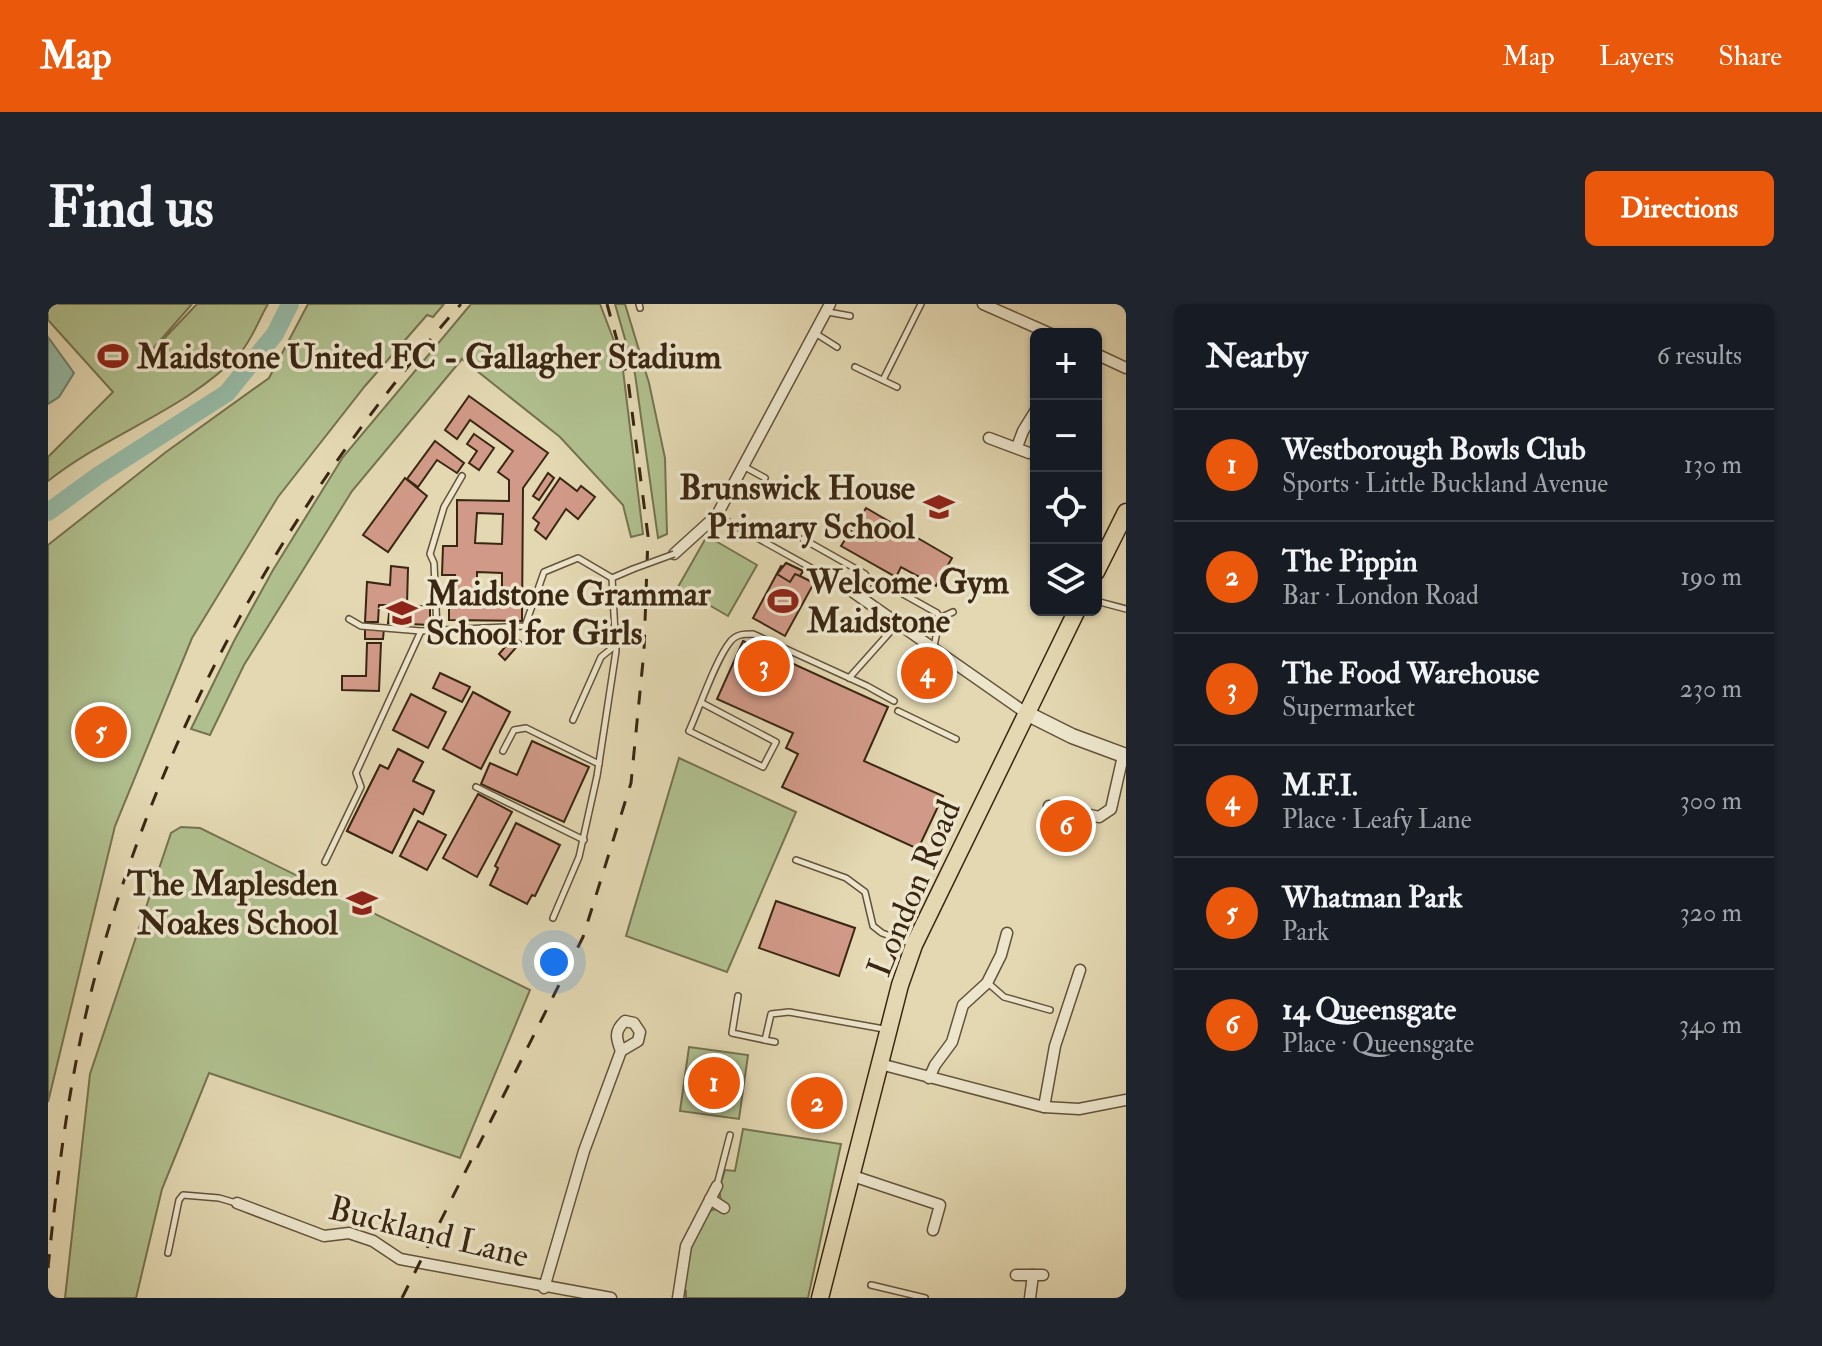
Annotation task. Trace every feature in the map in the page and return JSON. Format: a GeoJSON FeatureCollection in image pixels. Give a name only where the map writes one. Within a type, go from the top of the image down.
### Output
{"type":"FeatureCollection","features":[{"type":"Feature","properties":{"kind":"main road"},"geometry":{"type":"LineString","coordinates":[[1102,560],[1126,512]]}},
{"type":"Feature","properties":{"kind":"main road","name":"London Road"},"geometry":{"type":"LineString","coordinates":[[820,1298],[900,985],[914,945],[1074,616]]}},
{"type":"Feature","properties":{"kind":"street"},"geometry":{"type":"LineString","coordinates":[[983,304],[1037,328]]}},
{"type":"Feature","properties":{"kind":"street"},"geometry":{"type":"LineString","coordinates":[[674,554],[717,515],[829,308]]}},
{"type":"Feature","properties":{"kind":"street"},"geometry":{"type":"LineString","coordinates":[[1102,357],[1126,368]]}},
{"type":"Feature","properties":{"kind":"street"},"geometry":{"type":"LineString","coordinates":[[1017,447],[1030,420]]}},
{"type":"Feature","properties":{"kind":"street"},"geometry":{"type":"LineString","coordinates":[[989,438],[1029,453]]}},
{"type":"Feature","properties":{"kind":"street"},"geometry":{"type":"LineString","coordinates":[[850,590],[1026,713],[1072,736],[1124,756],[1111,809],[1099,817],[1049,806]]}},
{"type":"Feature","properties":{"kind":"street"},"geometry":{"type":"LineString","coordinates":[[1078,835],[1082,814]]}},
{"type":"Feature","properties":{"kind":"street"},"geometry":{"type":"LineString","coordinates":[[929,1078],[952,1042],[963,1005],[987,983],[1001,955],[1007,933]]}},
{"type":"Feature","properties":{"kind":"street"},"geometry":{"type":"LineString","coordinates":[[1044,1107],[1055,1046],[1080,970]]}},
{"type":"Feature","properties":{"kind":"street"},"geometry":{"type":"LineString","coordinates":[[1074,988],[1087,992]]}},
{"type":"Feature","properties":{"kind":"street"},"geometry":{"type":"LineString","coordinates":[[544,1288],[584,1151],[621,1051]]}},
{"type":"Feature","properties":{"kind":"street"},"geometry":{"type":"LineString","coordinates":[[880,1064],[1044,1107],[1079,1109],[1126,1100]]}},
{"type":"Feature","properties":{"kind":"street"},"geometry":{"type":"LineString","coordinates":[[850,1175],[940,1205],[933,1230]]}},
{"type":"Feature","properties":{"kind":"street"},"geometry":{"type":"LineString","coordinates":[[678,1298],[686,1246],[717,1186]]}},
{"type":"Feature","properties":{"kind":"street"},"geometry":{"type":"LineString","coordinates":[[710,1199],[724,1208]]}},
{"type":"Feature","properties":{"kind":"street","name":"Buckland Lane"},"geometry":{"type":"LineString","coordinates":[[237,1203],[324,1236],[349,1233],[373,1241],[400,1259],[611,1298]]}},
{"type":"Feature","properties":{"kind":"street"},"geometry":{"type":"LineString","coordinates":[[1016,1275],[1038,1275],[1030,1298]]}},
{"type":"Feature","properties":{"kind":"lane"},"geometry":{"type":"LineString","coordinates":[[883,380],[921,304]]}},
{"type":"Feature","properties":{"kind":"lane"},"geometry":{"type":"LineString","coordinates":[[829,308],[850,316]]}},
{"type":"Feature","properties":{"kind":"lane"},"geometry":{"type":"LineString","coordinates":[[815,333],[837,347]]}},
{"type":"Feature","properties":{"kind":"lane"},"geometry":{"type":"LineString","coordinates":[[855,367],[897,387]]}},
{"type":"Feature","properties":{"kind":"lane"},"geometry":{"type":"LineString","coordinates":[[745,467],[765,478]]}},
{"type":"Feature","properties":{"kind":"lane"},"geometry":{"type":"LineString","coordinates":[[437,630],[434,563],[430,554],[444,507],[462,476]]}},
{"type":"Feature","properties":{"kind":"lane"},"geometry":{"type":"LineString","coordinates":[[717,515],[850,590]]}},
{"type":"Feature","properties":{"kind":"lane"},"geometry":{"type":"LineString","coordinates":[[803,539],[865,574],[870,581]]}},
{"type":"Feature","properties":{"kind":"lane"},"geometry":{"type":"LineString","coordinates":[[612,578],[674,554]]}},
{"type":"Feature","properties":{"kind":"lane"},"geometry":{"type":"LineString","coordinates":[[349,619],[361,626],[421,631],[525,626],[544,572],[578,558],[612,578]]}},
{"type":"Feature","properties":{"kind":"lane"},"geometry":{"type":"LineString","coordinates":[[553,918],[584,840],[599,764],[616,645],[612,578]]}},
{"type":"Feature","properties":{"kind":"lane"},"geometry":{"type":"LineString","coordinates":[[870,581],[878,580],[937,613],[940,618],[934,647]]}},
{"type":"Feature","properties":{"kind":"lane"},"geometry":{"type":"LineString","coordinates":[[860,597],[870,581]]}},
{"type":"Feature","properties":{"kind":"lane"},"geometry":{"type":"LineString","coordinates":[[1102,603],[1126,609]]}},
{"type":"Feature","properties":{"kind":"lane"},"geometry":{"type":"LineString","coordinates":[[940,618],[953,612]]}},
{"type":"Feature","properties":{"kind":"lane"},"geometry":{"type":"LineString","coordinates":[[849,678],[899,622]]}},
{"type":"Feature","properties":{"kind":"lane"},"geometry":{"type":"LineString","coordinates":[[325,862],[361,787],[356,773],[421,631]]}},
{"type":"Feature","properties":{"kind":"lane"},"geometry":{"type":"LineString","coordinates":[[702,703],[776,742],[763,767],[689,731],[730,641],[739,635],[753,634],[894,701]]}},
{"type":"Feature","properties":{"kind":"lane"},"geometry":{"type":"LineString","coordinates":[[573,720],[601,657],[616,645]]}},
{"type":"Feature","properties":{"kind":"lane"},"geometry":{"type":"LineString","coordinates":[[898,711],[956,739]]}},
{"type":"Feature","properties":{"kind":"lane"},"geometry":{"type":"LineString","coordinates":[[503,751],[514,730],[526,728],[599,764]]}},
{"type":"Feature","properties":{"kind":"lane"},"geometry":{"type":"LineString","coordinates":[[476,787],[584,840]]}},
{"type":"Feature","properties":{"kind":"lane"},"geometry":{"type":"LineString","coordinates":[[796,860],[846,878],[865,892],[873,926],[882,933],[914,945]]}},
{"type":"Feature","properties":{"kind":"lane"},"geometry":{"type":"LineString","coordinates":[[987,983],[1004,997],[1050,1010]]}},
{"type":"Feature","properties":{"kind":"lane"},"geometry":{"type":"LineString","coordinates":[[738,996],[732,1033],[775,1042]]}},
{"type":"Feature","properties":{"kind":"lane"},"geometry":{"type":"LineString","coordinates":[[765,1040],[771,1014],[789,1012],[889,1030]]}},
{"type":"Feature","properties":{"kind":"lane"},"geometry":{"type":"LineString","coordinates":[[717,1186],[730,1135]]}},
{"type":"Feature","properties":{"kind":"lane"},"geometry":{"type":"LineString","coordinates":[[168,1253],[179,1200],[183,1195],[237,1203]]}},
{"type":"Feature","properties":{"kind":"lane"},"geometry":{"type":"LineString","coordinates":[[871,1285],[925,1298]]}},
{"type":"Feature","properties":{"kind":"shaded area"},"geometry":{"type":"Polygon","coordinates":[[[48,304],[192,304],[137,367],[197,304],[268,304],[244,348],[219,373],[172,406],[71,464],[48,481],[48,457],[113,392],[48,320],[48,304]]]}},
{"type":"Feature","properties":{"kind":"shaded area"},"geometry":{"type":"Polygon","coordinates":[[[308,304],[444,304],[433,317],[427,315],[365,386],[278,497],[192,638],[115,826],[48,1102],[48,545],[166,452],[269,378],[308,304]]]}},
{"type":"Feature","properties":{"kind":"shaded area"},"geometry":{"type":"Polygon","coordinates":[[[471,304],[600,304],[622,362],[643,534],[631,537],[623,505],[560,437],[462,359],[352,491],[244,665],[210,735],[191,729],[273,570],[343,457],[471,304]]]}},
{"type":"Feature","properties":{"kind":"shaded area"},"geometry":{"type":"Polygon","coordinates":[[[615,304],[625,304],[649,383],[665,458],[667,534],[658,538],[635,374],[615,304]]]}},
{"type":"Feature","properties":{"kind":"shaded area"},"geometry":{"type":"Polygon","coordinates":[[[48,337],[74,373],[59,397],[48,404],[48,337]]]}},
{"type":"Feature","properties":{"kind":"shaded area"},"geometry":{"type":"Polygon","coordinates":[[[707,536],[757,565],[728,616],[678,587],[707,536]]]}},
{"type":"Feature","properties":{"kind":"shaded area"},"geometry":{"type":"Polygon","coordinates":[[[679,758],[796,812],[727,972],[626,936],[679,758]]]}},
{"type":"Feature","properties":{"kind":"shaded area"},"geometry":{"type":"Polygon","coordinates":[[[181,827],[200,828],[530,990],[460,1158],[209,1073],[162,1189],[136,1298],[65,1298],[90,1074],[171,833],[181,827]]]}},
{"type":"Feature","properties":{"kind":"shaded area"},"geometry":{"type":"Polygon","coordinates":[[[689,1047],[748,1055],[739,1119],[680,1111],[689,1047]]]}},
{"type":"Feature","properties":{"kind":"shaded area"},"geometry":{"type":"Polygon","coordinates":[[[743,1129],[841,1144],[808,1298],[686,1298],[686,1291],[683,1290],[691,1244],[709,1211],[716,1209],[723,1213],[719,1189],[725,1170],[735,1171],[743,1129]]]}},
{"type":"Feature","properties":{"kind":"building"},"geometry":{"type":"Polygon","coordinates":[[[469,396],[548,453],[523,488],[522,621],[449,620],[449,601],[455,601],[455,575],[442,575],[443,546],[457,546],[457,500],[509,501],[509,480],[498,472],[513,451],[470,420],[457,439],[445,430],[469,396]],[[477,513],[475,543],[502,544],[503,514],[477,513]],[[477,572],[477,599],[502,600],[502,573],[477,572]]]}},
{"type":"Feature","properties":{"kind":"building"},"geometry":{"type":"Polygon","coordinates":[[[474,434],[494,448],[479,470],[469,463],[477,451],[467,444],[474,434]]]}},
{"type":"Feature","properties":{"kind":"building"},"geometry":{"type":"Polygon","coordinates":[[[435,441],[464,463],[457,473],[437,460],[418,487],[407,479],[435,441]]]}},
{"type":"Feature","properties":{"kind":"building"},"geometry":{"type":"Polygon","coordinates":[[[548,473],[554,478],[539,500],[533,496],[548,473]]]}},
{"type":"Feature","properties":{"kind":"building"},"geometry":{"type":"Polygon","coordinates":[[[405,478],[427,496],[388,552],[363,535],[405,478]]]}},
{"type":"Feature","properties":{"kind":"building"},"geometry":{"type":"Polygon","coordinates":[[[560,478],[577,491],[581,486],[595,497],[578,519],[566,509],[546,539],[535,530],[539,523],[533,518],[560,478]]]}},
{"type":"Feature","properties":{"kind":"building","name":"Brunswick House Primary School"},"geometry":{"type":"Polygon","coordinates":[[[866,508],[952,558],[936,586],[901,567],[896,577],[841,546],[854,526],[865,532],[867,528],[857,523],[866,508]]]}},
{"type":"Feature","properties":{"kind":"building","name":"Welcome Gym Maidstone"},"geometry":{"type":"Polygon","coordinates":[[[786,563],[803,571],[800,576],[814,583],[785,636],[753,618],[781,566],[784,567],[786,563]]]}},
{"type":"Feature","properties":{"kind":"building"},"geometry":{"type":"Polygon","coordinates":[[[786,563],[803,571],[800,576],[795,574],[790,582],[777,574],[786,563]]]}},
{"type":"Feature","properties":{"kind":"building"},"geometry":{"type":"Polygon","coordinates":[[[391,566],[408,568],[407,605],[430,607],[430,625],[388,623],[390,605],[379,605],[378,622],[365,622],[367,582],[390,585],[391,566]]]}},
{"type":"Feature","properties":{"kind":"building"},"geometry":{"type":"Polygon","coordinates":[[[384,628],[383,639],[365,639],[365,629],[384,628]]]}},
{"type":"Feature","properties":{"kind":"building"},"geometry":{"type":"Polygon","coordinates":[[[514,637],[521,642],[505,660],[499,654],[514,637]]]}},
{"type":"Feature","properties":{"kind":"building"},"geometry":{"type":"Polygon","coordinates":[[[743,641],[888,707],[864,761],[943,796],[918,849],[782,787],[798,754],[786,748],[793,733],[717,699],[743,641]]]}},
{"type":"Feature","properties":{"kind":"building"},"geometry":{"type":"Polygon","coordinates":[[[367,643],[381,643],[379,691],[342,690],[342,676],[366,676],[367,643]]]}},
{"type":"Feature","properties":{"kind":"building"},"geometry":{"type":"Polygon","coordinates":[[[440,673],[470,687],[462,702],[433,688],[440,673]]]}},
{"type":"Feature","properties":{"kind":"building"},"geometry":{"type":"Polygon","coordinates":[[[473,692],[510,712],[481,769],[443,749],[473,692]]]}},
{"type":"Feature","properties":{"kind":"building"},"geometry":{"type":"Polygon","coordinates":[[[411,694],[446,712],[428,748],[393,730],[411,694]]]}},
{"type":"Feature","properties":{"kind":"building"},"geometry":{"type":"Polygon","coordinates":[[[532,741],[589,767],[564,822],[481,784],[490,763],[517,775],[532,741]]]}},
{"type":"Feature","properties":{"kind":"building"},"geometry":{"type":"Polygon","coordinates":[[[398,749],[423,762],[413,781],[434,791],[423,814],[414,809],[392,853],[347,831],[380,765],[388,769],[398,749]],[[380,808],[371,824],[382,830],[391,814],[380,808]]]}},
{"type":"Feature","properties":{"kind":"building"},"geometry":{"type":"Polygon","coordinates":[[[398,749],[423,762],[413,781],[434,791],[423,814],[414,809],[392,853],[347,831],[380,765],[388,769],[398,749]]]}},
{"type":"Feature","properties":{"kind":"building"},"geometry":{"type":"Polygon","coordinates":[[[478,794],[512,812],[477,877],[443,858],[478,794]]]}},
{"type":"Feature","properties":{"kind":"building"},"geometry":{"type":"Polygon","coordinates":[[[418,821],[446,835],[427,870],[400,856],[418,821]]]}},
{"type":"Feature","properties":{"kind":"building"},"geometry":{"type":"Polygon","coordinates":[[[516,823],[560,845],[535,896],[532,895],[527,904],[490,885],[498,868],[495,866],[516,823]]]}},
{"type":"Feature","properties":{"kind":"building"},"geometry":{"type":"Polygon","coordinates":[[[776,901],[855,928],[839,976],[759,948],[776,901]]]}},
{"type":"Feature","properties":{"kind":"waterway"},"geometry":{"type":"LineString","coordinates":[[48,512],[99,475],[227,393],[275,334],[290,304]]}},
{"type":"Feature","properties":{"kind":"railway"},"geometry":{"type":"LineString","coordinates":[[48,1268],[66,1117],[88,1006],[125,878],[158,788],[197,701],[289,533],[342,453],[461,304]]}},
{"type":"Feature","properties":{"kind":"railway"},"geometry":{"type":"LineString","coordinates":[[402,1298],[583,937],[631,783],[644,651],[648,536],[628,380],[607,304]]}},
{"type":"Feature","properties":{"kind":"place","name":"Maidstone United FC - Gallagher Stadium"},"geometry":{"type":"Point","coordinates":[113,356]}},
{"type":"Feature","properties":{"kind":"place","name":"Brunswick House Primary School"},"geometry":{"type":"Point","coordinates":[939,507]}},
{"type":"Feature","properties":{"kind":"place","name":"Welcome Gym Maidstone"},"geometry":{"type":"Point","coordinates":[783,601]}},
{"type":"Feature","properties":{"kind":"place","name":"Maidstone Grammar School for Girls"},"geometry":{"type":"Point","coordinates":[402,613]}},
{"type":"Feature","properties":{"kind":"place","name":"The Food Warehouse"},"geometry":{"type":"Point","coordinates":[764,666]}},
{"type":"Feature","properties":{"kind":"place","name":"M.F.I."},"geometry":{"type":"Point","coordinates":[927,673]}},
{"type":"Feature","properties":{"kind":"place","name":"Whatman Park"},"geometry":{"type":"Point","coordinates":[101,732]}},
{"type":"Feature","properties":{"kind":"place","name":"14 Queensgate"},"geometry":{"type":"Point","coordinates":[1066,826]}},
{"type":"Feature","properties":{"kind":"place","name":"The Maplesden Noakes School"},"geometry":{"type":"Point","coordinates":[362,903]}},
{"type":"Feature","properties":{"kind":"place","name":"Westborough Bowls Club"},"geometry":{"type":"Point","coordinates":[714,1083]}},
{"type":"Feature","properties":{"kind":"place","name":"The Pippin"},"geometry":{"type":"Point","coordinates":[817,1103]}}]}
